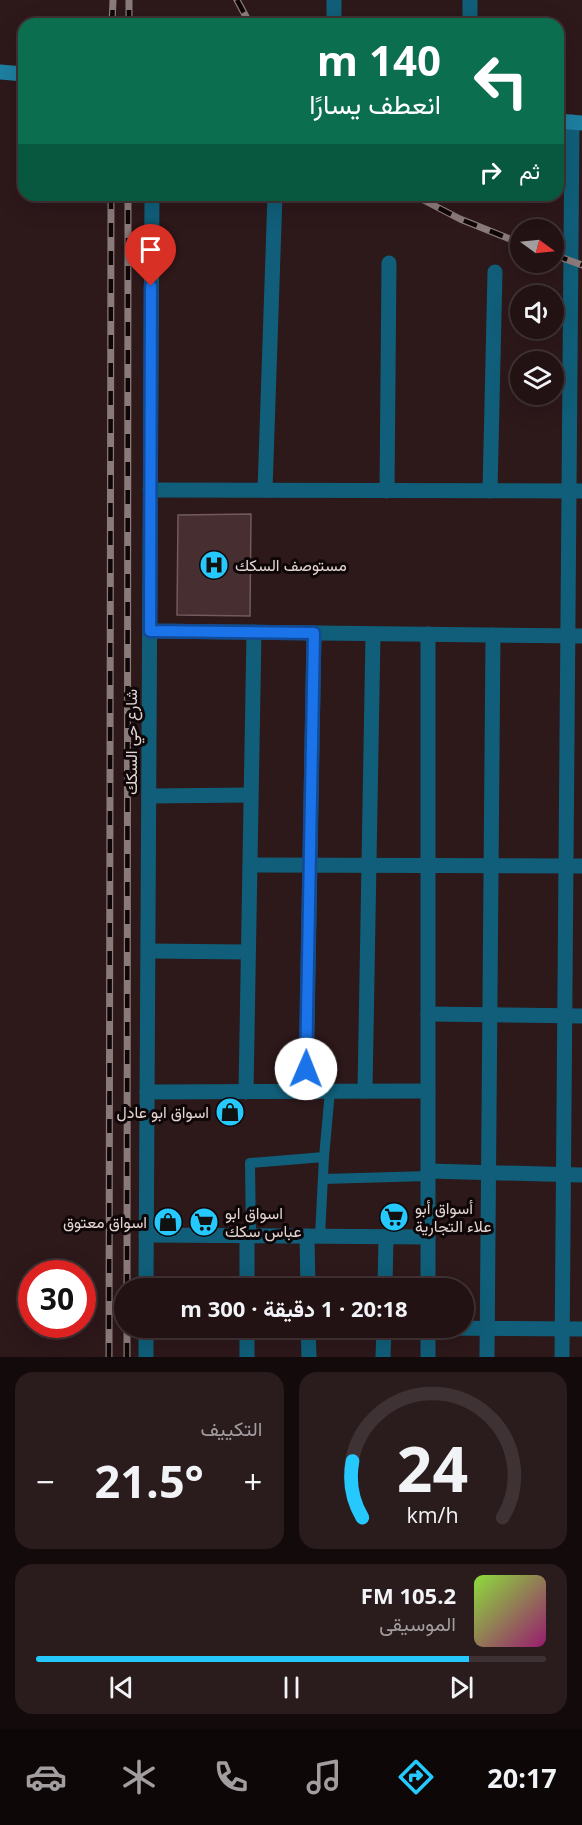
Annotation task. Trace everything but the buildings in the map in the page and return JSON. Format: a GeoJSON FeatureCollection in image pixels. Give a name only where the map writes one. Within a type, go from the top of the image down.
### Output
{"type":"FeatureCollection","features":[{"type":"Feature","properties":{"kind":"street"},"geometry":{"type":"LineString","coordinates":[[334,0],[334,18]]}},
{"type":"Feature","properties":{"kind":"street"},"geometry":{"type":"LineString","coordinates":[[470,0],[470,18]]}},
{"type":"Feature","properties":{"kind":"street"},"geometry":{"type":"LineString","coordinates":[[0,72],[18,74]]}},
{"type":"Feature","properties":{"kind":"street"},"geometry":{"type":"LineString","coordinates":[[562,1357],[566,866],[575,636],[576,491],[571,122]]}},
{"type":"Feature","properties":{"kind":"street","name":"شارع حي السكك"},"geometry":{"type":"LineString","coordinates":[[146,1278],[152,201]]}},
{"type":"Feature","properties":{"kind":"street"},"geometry":{"type":"LineString","coordinates":[[265,490],[275,201]]}},
{"type":"Feature","properties":{"kind":"street"},"geometry":{"type":"LineString","coordinates":[[387,491],[389,264]]}},
{"type":"Feature","properties":{"kind":"street"},"geometry":{"type":"LineString","coordinates":[[490,491],[495,272]]}},
{"type":"Feature","properties":{"kind":"street"},"geometry":{"type":"LineString","coordinates":[[150,490],[576,491]]}},
{"type":"Feature","properties":{"kind":"street"},"geometry":{"type":"LineString","coordinates":[[150,631],[575,636]]}},
{"type":"Feature","properties":{"kind":"street"},"geometry":{"type":"LineString","coordinates":[[246,1092],[254,632]]}},
{"type":"Feature","properties":{"kind":"street"},"geometry":{"type":"LineString","coordinates":[[306,1091],[314,633]]}},
{"type":"Feature","properties":{"kind":"street"},"geometry":{"type":"LineString","coordinates":[[365,1091],[373,634]]}},
{"type":"Feature","properties":{"kind":"street"},"geometry":{"type":"LineString","coordinates":[[428,1278],[429,634]]}},
{"type":"Feature","properties":{"kind":"street"},"geometry":{"type":"LineString","coordinates":[[487,1357],[493,635]]}},
{"type":"Feature","properties":{"kind":"street"},"geometry":{"type":"LineString","coordinates":[[148,796],[251,795]]}},
{"type":"Feature","properties":{"kind":"street"},"geometry":{"type":"LineString","coordinates":[[250,865],[582,866]]}},
{"type":"Feature","properties":{"kind":"street"},"geometry":{"type":"LineString","coordinates":[[148,951],[247,952]]}},
{"type":"Feature","properties":{"kind":"street"},"geometry":{"type":"LineString","coordinates":[[428,1014],[582,1016]]}},
{"type":"Feature","properties":{"kind":"street"},"geometry":{"type":"LineString","coordinates":[[147,1092],[428,1091]]}},
{"type":"Feature","properties":{"kind":"street"},"geometry":{"type":"LineString","coordinates":[[428,1174],[489,1172],[582,1175]]}},
{"type":"Feature","properties":{"kind":"street"},"geometry":{"type":"LineString","coordinates":[[146,1235],[428,1237]]}},
{"type":"Feature","properties":{"kind":"street"},"geometry":{"type":"LineString","coordinates":[[247,1278],[249,1236]]}},
{"type":"Feature","properties":{"kind":"street"},"geometry":{"type":"LineString","coordinates":[[309,1278],[314,1236]]}},
{"type":"Feature","properties":{"kind":"street"},"geometry":{"type":"LineString","coordinates":[[385,1278],[386,1237]]}},
{"type":"Feature","properties":{"kind":"street"},"geometry":{"type":"LineString","coordinates":[[474,1327],[582,1329]]}},
{"type":"Feature","properties":{"kind":"street"},"geometry":{"type":"LineString","coordinates":[[146,1338],[146,1357]]}},
{"type":"Feature","properties":{"kind":"street"},"geometry":{"type":"LineString","coordinates":[[247,1338],[247,1357]]}},
{"type":"Feature","properties":{"kind":"street"},"geometry":{"type":"LineString","coordinates":[[308,1338],[309,1357]]}},
{"type":"Feature","properties":{"kind":"street"},"geometry":{"type":"LineString","coordinates":[[383,1357],[384,1338]]}},
{"type":"Feature","properties":{"kind":"street"},"geometry":{"type":"LineString","coordinates":[[428,1338],[428,1357]]}},
{"type":"Feature","properties":{"kind":"lane"},"geometry":{"type":"LineString","coordinates":[[314,1236],[323,1179],[330,1091]]}},
{"type":"Feature","properties":{"kind":"lane"},"geometry":{"type":"LineString","coordinates":[[249,1236],[250,1163],[324,1157]]}},
{"type":"Feature","properties":{"kind":"lane"},"geometry":{"type":"LineString","coordinates":[[323,1179],[428,1174]]}},
{"type":"Feature","properties":{"kind":"railway"},"geometry":{"type":"LineString","coordinates":[[112,18],[113,0]]}},
{"type":"Feature","properties":{"kind":"railway"},"geometry":{"type":"LineString","coordinates":[[129,0],[129,18]]}},
{"type":"Feature","properties":{"kind":"railway"},"geometry":{"type":"LineString","coordinates":[[237,0],[247,18]]}},
{"type":"Feature","properties":{"kind":"railway"},"geometry":{"type":"LineString","coordinates":[[109,1357],[111,201]]}},
{"type":"Feature","properties":{"kind":"railway"},"geometry":{"type":"LineString","coordinates":[[127,1278],[128,201]]}},
{"type":"Feature","properties":{"kind":"railway"},"geometry":{"type":"LineString","coordinates":[[426,201],[460,219],[510,239]]}},
{"type":"Feature","properties":{"kind":"railway"},"geometry":{"type":"LineString","coordinates":[[564,259],[582,265]]}},
{"type":"Feature","properties":{"kind":"railway"},"geometry":{"type":"LineString","coordinates":[[127,1338],[127,1357]]}},
{"type":"Feature","properties":{"kind":"place","name":"مستوصف السكك"},"geometry":{"type":"Point","coordinates":[214,565]}},
{"type":"Feature","properties":{"kind":"place","name":"اسواق ابو عادل"},"geometry":{"type":"Point","coordinates":[230,1112]}},
{"type":"Feature","properties":{"kind":"place","name":"أسواق أبو علاء التجارية"},"geometry":{"type":"Point","coordinates":[394,1217]}},
{"type":"Feature","properties":{"kind":"place","name":"اسواق معتوق"},"geometry":{"type":"Point","coordinates":[168,1222]}},
{"type":"Feature","properties":{"kind":"place","name":"اسواق ابو عباس سكك"},"geometry":{"type":"Point","coordinates":[204,1222]}},
{"type":"Feature","properties":{"kind":"route"},"geometry":{"type":"LineString","coordinates":[[151,286],[150,631],[314,633],[306,1069]]}}]}
